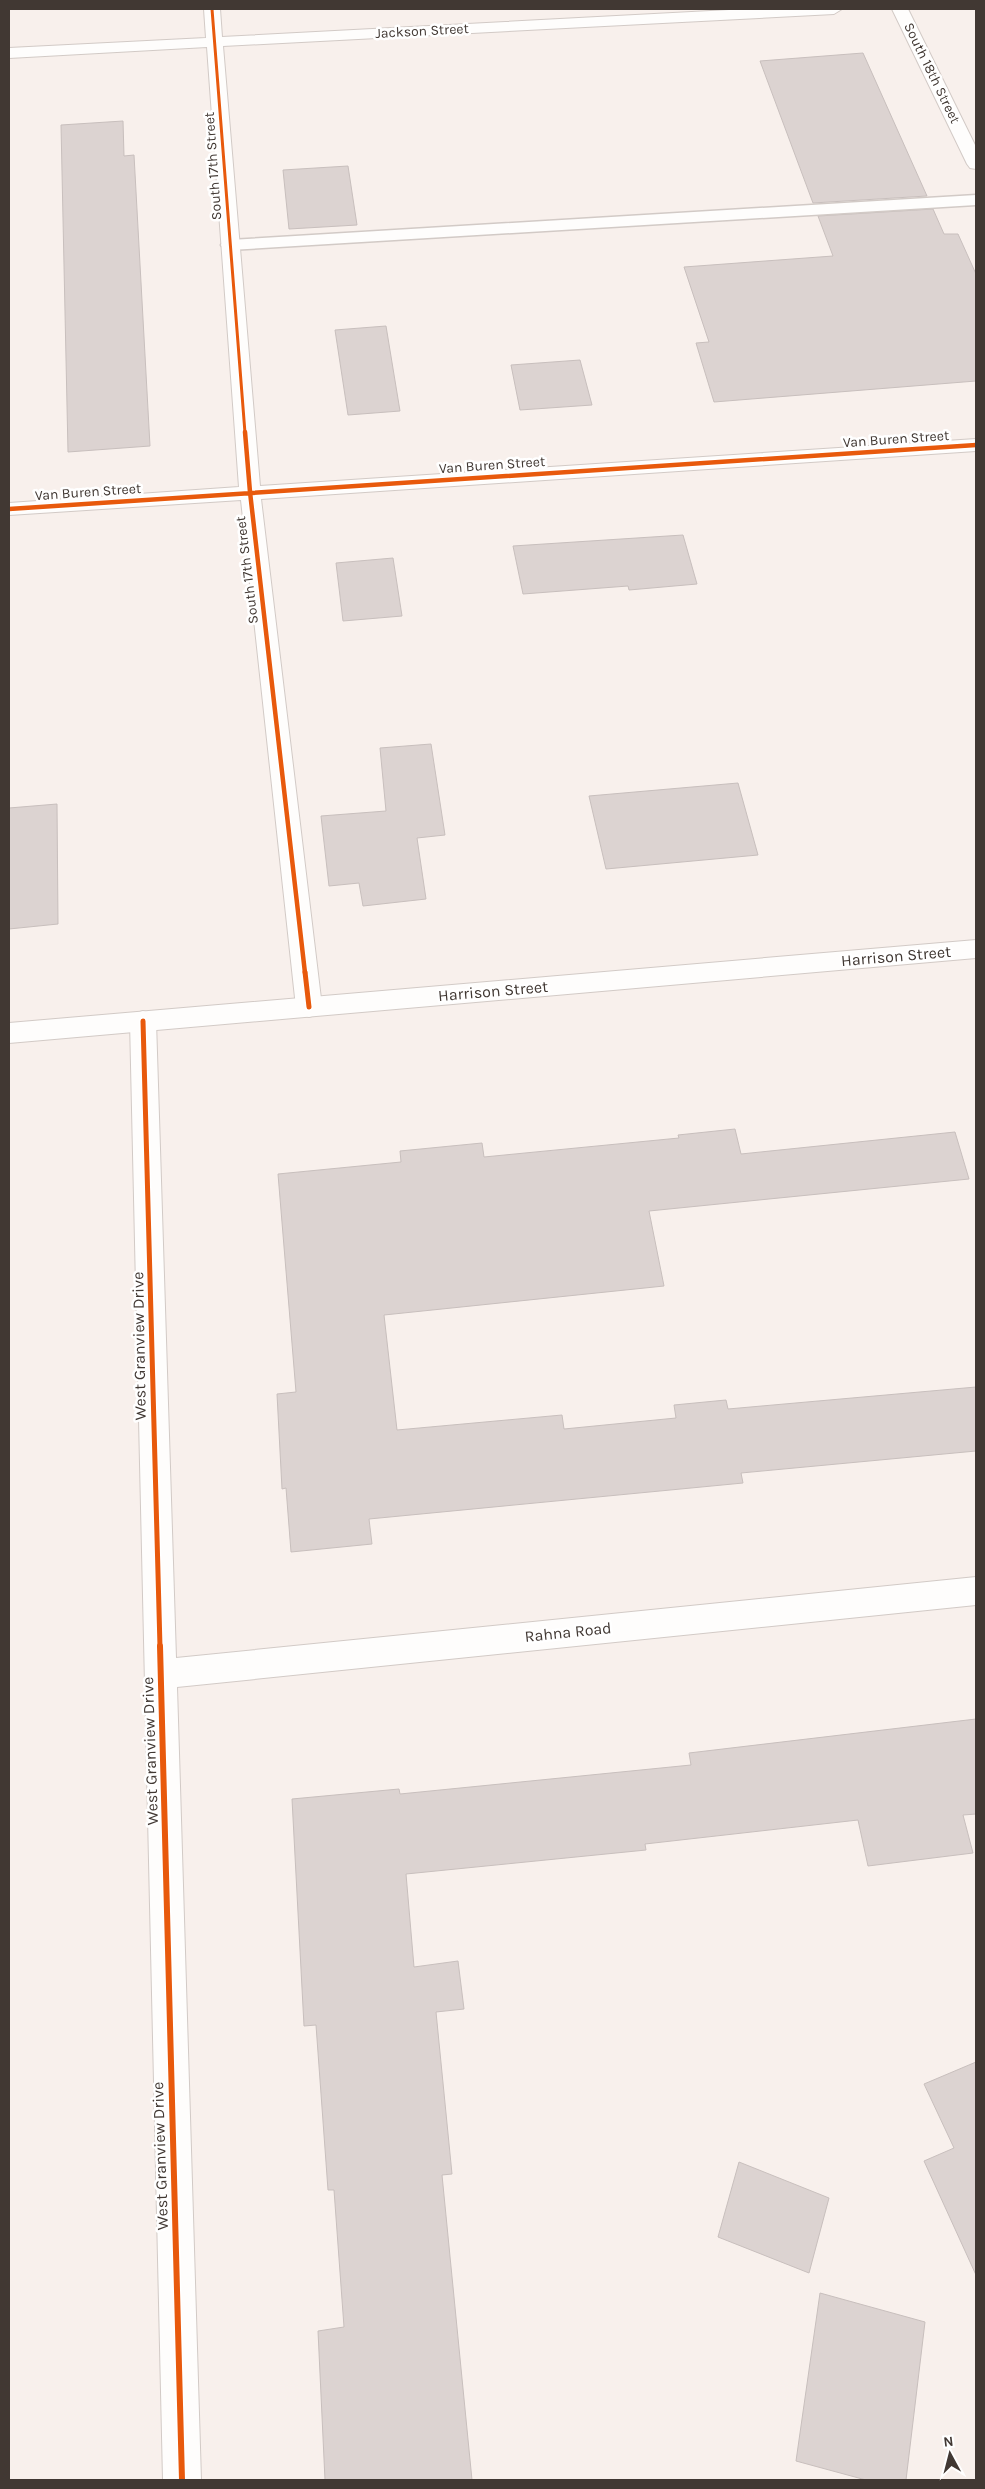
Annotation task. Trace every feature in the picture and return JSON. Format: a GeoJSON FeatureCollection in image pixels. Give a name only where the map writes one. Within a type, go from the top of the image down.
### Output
{"type":"FeatureCollection","features":[{"type":"Feature","properties":{"kind":"street","name":"South 17th Street"},"geometry":{"type":"LineString","coordinates":[[212,9],[250,492],[309,1007]]}},
{"type":"Feature","properties":{"kind":"street","name":"Jackson Street"},"geometry":{"type":"LineString","coordinates":[[9,53],[834,9]]}},
{"type":"Feature","properties":{"kind":"street","name":"South 18th Street"},"geometry":{"type":"LineString","coordinates":[[900,9],[976,164]]}},
{"type":"Feature","properties":{"kind":"street","name":"Van Buren Street"},"geometry":{"type":"LineString","coordinates":[[9,509],[976,445]]}},
{"type":"Feature","properties":{"kind":"street","name":"Harrison Street"},"geometry":{"type":"LineString","coordinates":[[9,1033],[976,949]]}},
{"type":"Feature","properties":{"kind":"street","name":"West Granview Drive"},"geometry":{"type":"LineString","coordinates":[[143,1021],[182,2480]]}},
{"type":"Feature","properties":{"kind":"street","name":"Rahna Road"},"geometry":{"type":"LineString","coordinates":[[160,1674],[976,1591]]}},
{"type":"Feature","properties":{"kind":"lane"},"geometry":{"type":"LineString","coordinates":[[230,245],[976,200]]}},
{"type":"Feature","properties":{"kind":"building"},"geometry":{"type":"Polygon","coordinates":[[[863,53],[927,196],[813,203],[760,61],[863,53]]]}},
{"type":"Feature","properties":{"kind":"building"},"geometry":{"type":"Polygon","coordinates":[[[123,121],[124,156],[134,155],[150,446],[68,452],[61,125],[123,121]]]}},
{"type":"Feature","properties":{"kind":"building"},"geometry":{"type":"Polygon","coordinates":[[[348,166],[357,225],[289,229],[283,170],[348,166]]]}},
{"type":"Feature","properties":{"kind":"building"},"geometry":{"type":"Polygon","coordinates":[[[933,209],[944,234],[958,234],[976,274],[976,381],[714,402],[696,343],[709,342],[684,267],[833,256],[818,216],[933,209]]]}},
{"type":"Feature","properties":{"kind":"building"},"geometry":{"type":"Polygon","coordinates":[[[386,326],[400,411],[348,415],[335,330],[386,326]]]}},
{"type":"Feature","properties":{"kind":"building"},"geometry":{"type":"Polygon","coordinates":[[[580,360],[592,405],[520,410],[511,365],[580,360]]]}},
{"type":"Feature","properties":{"kind":"building"},"geometry":{"type":"Polygon","coordinates":[[[683,535],[697,584],[629,590],[628,586],[523,594],[513,546],[683,535]]]}},
{"type":"Feature","properties":{"kind":"building"},"geometry":{"type":"Polygon","coordinates":[[[393,558],[402,616],[343,621],[336,563],[393,558]]]}},
{"type":"Feature","properties":{"kind":"building"},"geometry":{"type":"Polygon","coordinates":[[[431,744],[445,835],[417,838],[426,899],[363,906],[359,883],[329,886],[321,816],[386,811],[380,748],[431,744]]]}},
{"type":"Feature","properties":{"kind":"building"},"geometry":{"type":"Polygon","coordinates":[[[738,783],[758,855],[606,869],[589,796],[738,783]]]}},
{"type":"Feature","properties":{"kind":"building"},"geometry":{"type":"Polygon","coordinates":[[[57,804],[58,924],[9,929],[9,808],[57,804]]]}},
{"type":"Feature","properties":{"kind":"building"},"geometry":{"type":"Polygon","coordinates":[[[735,1129],[741,1154],[955,1132],[969,1179],[649,1211],[664,1286],[384,1315],[397,1430],[562,1415],[564,1429],[676,1418],[674,1405],[726,1400],[728,1409],[976,1387],[976,1451],[741,1473],[743,1483],[369,1519],[372,1544],[291,1552],[286,1488],[282,1489],[277,1394],[296,1392],[278,1174],[401,1162],[400,1151],[482,1143],[484,1157],[679,1138],[678,1135],[735,1129]]]}},
{"type":"Feature","properties":{"kind":"building"},"geometry":{"type":"Polygon","coordinates":[[[976,1719],[976,1814],[963,1815],[973,1853],[868,1866],[858,1820],[645,1844],[646,1850],[406,1874],[414,1967],[458,1961],[464,2009],[436,2012],[452,2174],[442,2175],[472,2480],[325,2480],[318,2331],[344,2327],[334,2190],[328,2190],[316,2025],[304,2026],[292,1799],[399,1789],[400,1794],[691,1765],[689,1753],[976,1719]]]}},
{"type":"Feature","properties":{"kind":"building"},"geometry":{"type":"Polygon","coordinates":[[[976,2062],[976,2275],[924,2161],[954,2148],[924,2084],[976,2062]]]}},
{"type":"Feature","properties":{"kind":"building"},"geometry":{"type":"Polygon","coordinates":[[[739,2162],[829,2198],[809,2273],[718,2237],[739,2162]]]}},
{"type":"Feature","properties":{"kind":"building"},"geometry":{"type":"Polygon","coordinates":[[[820,2293],[925,2322],[906,2480],[866,2480],[796,2461],[820,2293]]]}},
{"type":"Feature","properties":{"kind":"cycle path"},"geometry":{"type":"LineString","coordinates":[[212,9],[250,492],[309,1007]]}},
{"type":"Feature","properties":{"kind":"cycle path"},"geometry":{"type":"LineString","coordinates":[[9,509],[976,445]]}},
{"type":"Feature","properties":{"kind":"cycle path"},"geometry":{"type":"LineString","coordinates":[[143,1021],[182,2480]]}}]}
